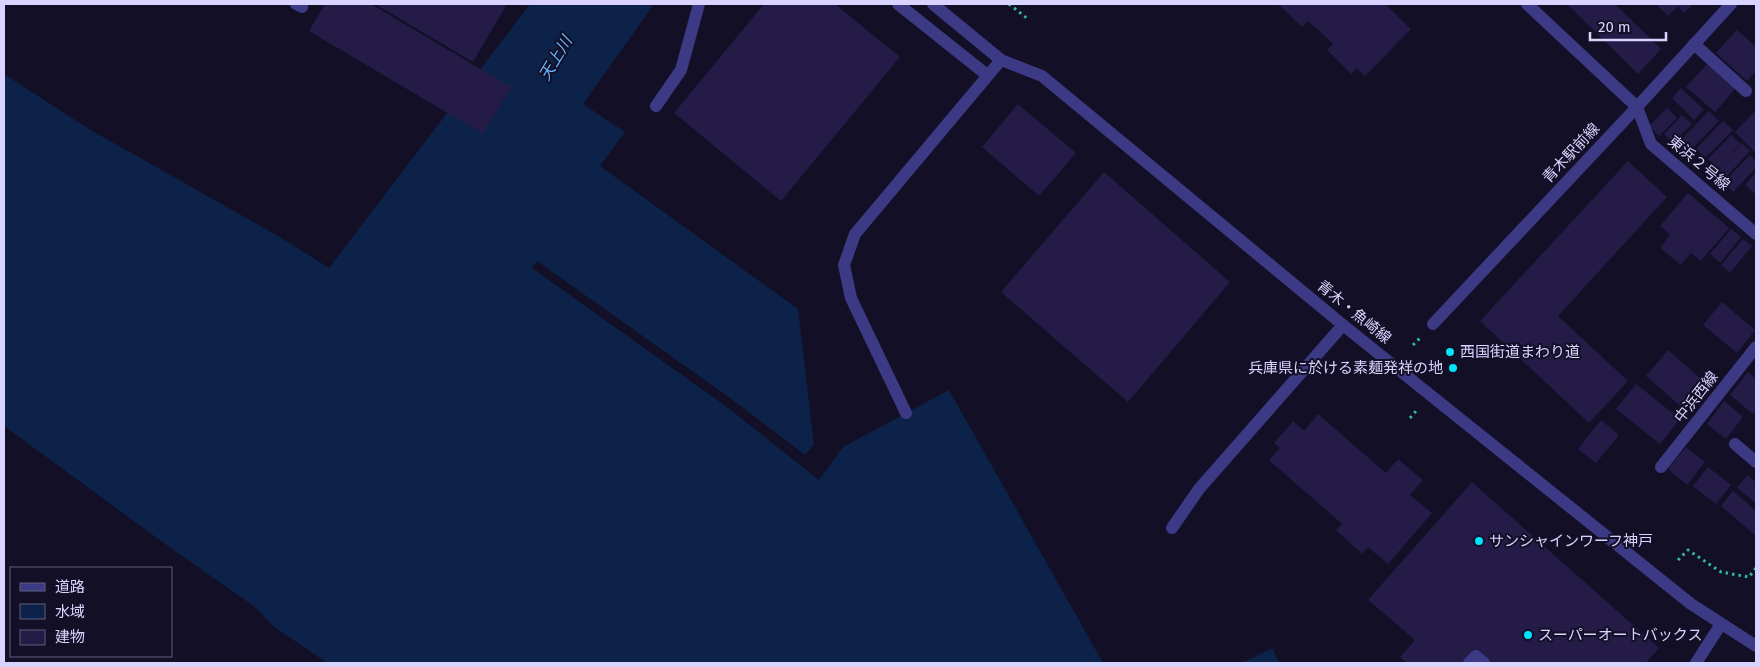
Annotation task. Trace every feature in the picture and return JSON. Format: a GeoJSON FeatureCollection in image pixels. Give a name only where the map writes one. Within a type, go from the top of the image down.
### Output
{"type":"FeatureCollection","features":[{"type":"Feature","properties":{"kind":"street"},"geometry":{"type":"LineString","coordinates":[[656,106],[681,70],[699,4]]}},
{"type":"Feature","properties":{"kind":"street"},"geometry":{"type":"LineString","coordinates":[[898,4],[987,75]]}},
{"type":"Feature","properties":{"kind":"street","name":"青木・魚崎線"},"geometry":{"type":"LineString","coordinates":[[932,4],[1001,60],[1042,76],[1343,325],[1691,604],[1756,646]]}},
{"type":"Feature","properties":{"kind":"street","name":"東浜２号線"},"geometry":{"type":"LineString","coordinates":[[1527,4],[1637,107],[1651,144],[1756,234]]}},
{"type":"Feature","properties":{"kind":"street","name":"青木駅前線"},"geometry":{"type":"LineString","coordinates":[[1433,324],[1731,4]]}},
{"type":"Feature","properties":{"kind":"street"},"geometry":{"type":"LineString","coordinates":[[1694,44],[1746,91]]}},
{"type":"Feature","properties":{"kind":"street"},"geometry":{"type":"LineString","coordinates":[[906,413],[851,298],[844,265],[855,234],[1001,60]]}},
{"type":"Feature","properties":{"kind":"street"},"geometry":{"type":"LineString","coordinates":[[1172,528],[1199,489],[1343,325]]}},
{"type":"Feature","properties":{"kind":"street","name":"中浜西線"},"geometry":{"type":"LineString","coordinates":[[1661,467],[1756,347]]}},
{"type":"Feature","properties":{"kind":"street"},"geometry":{"type":"LineString","coordinates":[[1735,444],[1756,462]]}},
{"type":"Feature","properties":{"kind":"street"},"geometry":{"type":"LineString","coordinates":[[1696,663],[1721,624]]}},
{"type":"Feature","properties":{"kind":"street"},"geometry":{"type":"LineString","coordinates":[[1469,663],[1476,656],[1484,663]]}},
{"type":"Feature","properties":{"kind":"path"},"geometry":{"type":"LineString","coordinates":[[1009,4],[1028,19]]}},
{"type":"Feature","properties":{"kind":"path"},"geometry":{"type":"LineString","coordinates":[[1678,560],[1688,550],[1722,572],[1749,577],[1756,568]]}},
{"type":"Feature","properties":{"kind":"water","name":"天上川"},"geometry":{"type":"Polygon","coordinates":[[[530,4],[654,4],[583,104],[625,132],[600,166],[798,309],[814,445],[805,455],[730,398],[537,261],[532,268],[727,407],[819,480],[843,447],[949,390],[1103,663],[327,663],[273,626],[255,607],[4,426],[4,74],[89,129],[280,237],[329,268],[530,4]]]}},
{"type":"Feature","properties":{"kind":"water"},"geometry":{"type":"Polygon","coordinates":[[[1272,648],[1280,663],[1242,663],[1272,648]]]}},
{"type":"Feature","properties":{"kind":"building"},"geometry":{"type":"Polygon","coordinates":[[[325,4],[371,4],[511,87],[483,134],[309,31],[325,4]]]}},
{"type":"Feature","properties":{"kind":"building"},"geometry":{"type":"Polygon","coordinates":[[[375,4],[507,4],[473,62],[375,4]]]}},
{"type":"Feature","properties":{"kind":"building"},"geometry":{"type":"Polygon","coordinates":[[[764,4],[835,4],[900,57],[781,201],[674,113],[764,4]]]}},
{"type":"Feature","properties":{"kind":"building"},"geometry":{"type":"Polygon","coordinates":[[[1278,4],[1385,4],[1411,29],[1365,76],[1357,68],[1351,74],[1327,50],[1333,44],[1308,21],[1302,27],[1278,4]]]}},
{"type":"Feature","properties":{"kind":"building"},"geometry":{"type":"Polygon","coordinates":[[[1567,4],[1615,4],[1661,49],[1638,74],[1567,4]]]}},
{"type":"Feature","properties":{"kind":"building"},"geometry":{"type":"Polygon","coordinates":[[[1656,4],[1693,4],[1684,13],[1678,6],[1668,16],[1656,4]]]}},
{"type":"Feature","properties":{"kind":"building"},"geometry":{"type":"Polygon","coordinates":[[[1737,30],[1756,47],[1756,71],[1747,81],[1716,53],[1737,30]]]}},
{"type":"Feature","properties":{"kind":"building"},"geometry":{"type":"Polygon","coordinates":[[[1707,64],[1735,89],[1715,112],[1686,87],[1707,64]]]}},
{"type":"Feature","properties":{"kind":"building"},"geometry":{"type":"Polygon","coordinates":[[[1681,88],[1704,110],[1694,120],[1672,98],[1681,88]]]}},
{"type":"Feature","properties":{"kind":"building"},"geometry":{"type":"Polygon","coordinates":[[[1018,104],[1076,153],[1039,196],[982,147],[1018,104]]]}},
{"type":"Feature","properties":{"kind":"building"},"geometry":{"type":"Polygon","coordinates":[[[1667,108],[1677,118],[1659,136],[1649,126],[1667,108]]]}},
{"type":"Feature","properties":{"kind":"building"},"geometry":{"type":"Polygon","coordinates":[[[1756,110],[1756,153],[1735,132],[1756,110]]]}},
{"type":"Feature","properties":{"kind":"building"},"geometry":{"type":"Polygon","coordinates":[[[1709,111],[1719,121],[1685,156],[1675,146],[1709,111]]]}},
{"type":"Feature","properties":{"kind":"building"},"geometry":{"type":"Polygon","coordinates":[[[1682,115],[1692,124],[1673,143],[1664,134],[1682,115]]]}},
{"type":"Feature","properties":{"kind":"building"},"geometry":{"type":"Polygon","coordinates":[[[1723,121],[1733,130],[1705,158],[1696,149],[1723,121]]]}},
{"type":"Feature","properties":{"kind":"building"},"geometry":{"type":"Polygon","coordinates":[[[1731,135],[1740,144],[1717,168],[1708,159],[1731,135]]]}},
{"type":"Feature","properties":{"kind":"building"},"geometry":{"type":"Polygon","coordinates":[[[1742,143],[1750,151],[1725,178],[1716,169],[1742,143]]]}},
{"type":"Feature","properties":{"kind":"building"},"geometry":{"type":"Polygon","coordinates":[[[1750,155],[1756,162],[1756,168],[1733,192],[1724,182],[1750,155]]]}},
{"type":"Feature","properties":{"kind":"building"},"geometry":{"type":"Polygon","coordinates":[[[1628,161],[1667,197],[1558,316],[1628,381],[1589,423],[1480,321],[1628,161]]]}},
{"type":"Feature","properties":{"kind":"building"},"geometry":{"type":"Polygon","coordinates":[[[1104,172],[1230,282],[1128,402],[1001,292],[1104,172]]]}},
{"type":"Feature","properties":{"kind":"building"},"geometry":{"type":"Polygon","coordinates":[[[1756,172],[1756,195],[1745,185],[1756,172]]]}},
{"type":"Feature","properties":{"kind":"building"},"geometry":{"type":"Polygon","coordinates":[[[1688,193],[1729,228],[1701,261],[1691,253],[1681,265],[1660,248],[1670,235],[1660,226],[1688,193]]]}},
{"type":"Feature","properties":{"kind":"building"},"geometry":{"type":"Polygon","coordinates":[[[1731,229],[1741,237],[1720,263],[1710,254],[1731,229]]]}},
{"type":"Feature","properties":{"kind":"building"},"geometry":{"type":"Polygon","coordinates":[[[1743,239],[1752,246],[1730,273],[1721,265],[1743,239]]]}},
{"type":"Feature","properties":{"kind":"building"},"geometry":{"type":"Polygon","coordinates":[[[1722,302],[1755,330],[1737,353],[1703,325],[1722,302]]]}},
{"type":"Feature","properties":{"kind":"building"},"geometry":{"type":"Polygon","coordinates":[[[1668,350],[1707,384],[1685,410],[1646,376],[1668,350]]]}},
{"type":"Feature","properties":{"kind":"building"},"geometry":{"type":"Polygon","coordinates":[[[1748,372],[1756,379],[1756,409],[1753,414],[1730,395],[1748,372]]]}},
{"type":"Feature","properties":{"kind":"building"},"geometry":{"type":"Polygon","coordinates":[[[1636,384],[1680,419],[1660,444],[1616,409],[1636,384]]]}},
{"type":"Feature","properties":{"kind":"building"},"geometry":{"type":"Polygon","coordinates":[[[1724,401],[1743,417],[1726,439],[1707,424],[1724,401]]]}},
{"type":"Feature","properties":{"kind":"building"},"geometry":{"type":"Polygon","coordinates":[[[1318,414],[1386,473],[1398,459],[1423,480],[1410,495],[1432,513],[1388,564],[1368,547],[1362,554],[1336,530],[1342,524],[1269,460],[1280,448],[1274,443],[1293,421],[1304,431],[1318,414]]]}},
{"type":"Feature","properties":{"kind":"building"},"geometry":{"type":"Polygon","coordinates":[[[1601,420],[1619,435],[1596,463],[1578,449],[1601,420]]]}},
{"type":"Feature","properties":{"kind":"building"},"geometry":{"type":"Polygon","coordinates":[[[1686,447],[1705,462],[1687,485],[1668,469],[1686,447]]]}},
{"type":"Feature","properties":{"kind":"building"},"geometry":{"type":"Polygon","coordinates":[[[1708,467],[1731,485],[1716,504],[1693,486],[1708,467]]]}},
{"type":"Feature","properties":{"kind":"building"},"geometry":{"type":"Polygon","coordinates":[[[1747,475],[1756,482],[1756,503],[1737,488],[1747,475]]]}},
{"type":"Feature","properties":{"kind":"building","name":"サンシャインワーフ神戸"},"geometry":{"type":"Polygon","coordinates":[[[1472,482],[1659,648],[1646,663],[1407,663],[1400,657],[1415,640],[1368,600],[1472,482]]]}},
{"type":"Feature","properties":{"kind":"building"},"geometry":{"type":"Polygon","coordinates":[[[1733,491],[1756,511],[1756,536],[1721,506],[1733,491]]]}},
{"type":"Feature","properties":{"kind":"place","name":"西国街道まわり道"},"geometry":{"type":"Point","coordinates":[1450,352]}},
{"type":"Feature","properties":{"kind":"place","name":"兵庫県に於ける素麺発祥の地"},"geometry":{"type":"Point","coordinates":[1453,368]}},
{"type":"Feature","properties":{"kind":"place","name":"サンシャインワーフ神戸"},"geometry":{"type":"Point","coordinates":[1479,541]}},
{"type":"Feature","properties":{"kind":"place","name":"スーパーオートバックス"},"geometry":{"type":"Point","coordinates":[1528,635]}}]}
